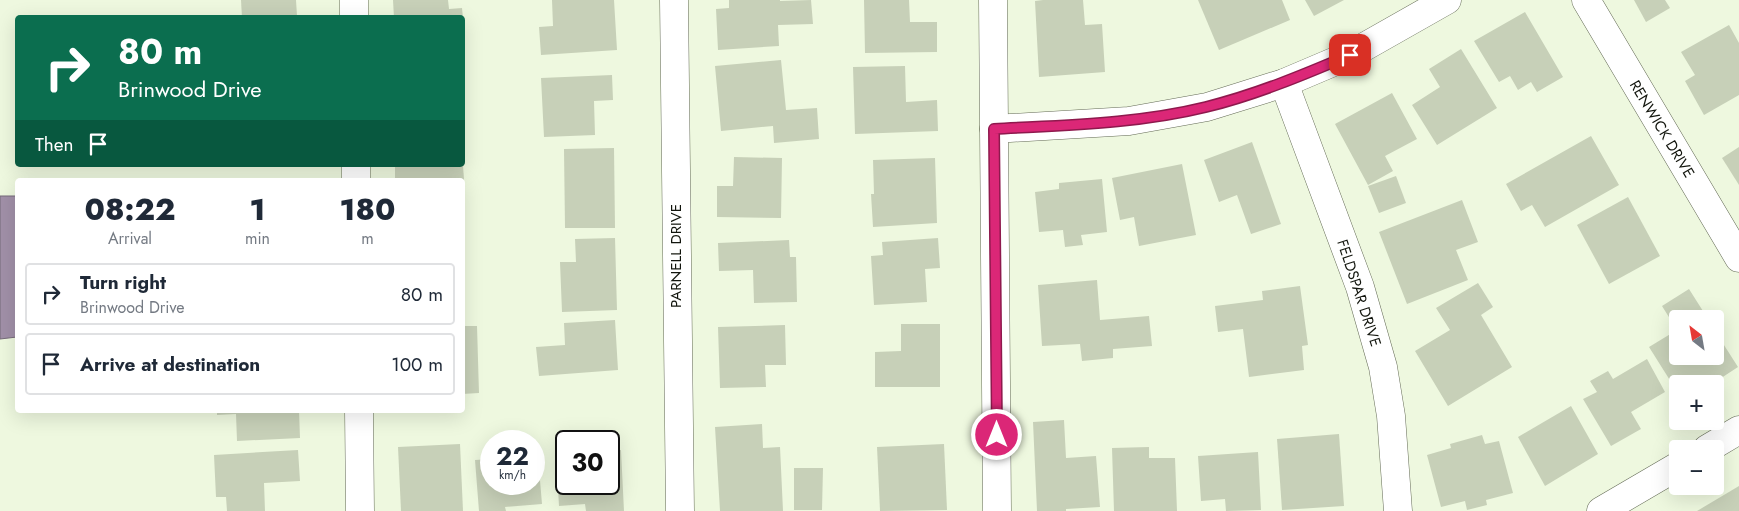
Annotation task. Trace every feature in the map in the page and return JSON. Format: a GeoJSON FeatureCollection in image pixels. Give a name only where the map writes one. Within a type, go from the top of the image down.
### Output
{"type":"FeatureCollection","features":[{"type":"Feature","properties":{"kind":"street"},"geometry":{"type":"LineString","coordinates":[[354,0],[354,15]]}},
{"type":"Feature","properties":{"kind":"street","name":"PARNELL DRIVE"},"geometry":{"type":"LineString","coordinates":[[674,0],[680,511]]}},
{"type":"Feature","properties":{"kind":"street"},"geometry":{"type":"LineString","coordinates":[[993,0],[997,511]]}},
{"type":"Feature","properties":{"kind":"street"},"geometry":{"type":"LineString","coordinates":[[994,129],[1129,121],[1207,107],[1284,83],[1350,55],[1447,0]]}},
{"type":"Feature","properties":{"kind":"street","name":"RENWICK DRIVE"},"geometry":{"type":"LineString","coordinates":[[1586,0],[1739,258]]}},
{"type":"Feature","properties":{"kind":"street","name":"FELDSPAR DRIVE"},"geometry":{"type":"LineString","coordinates":[[1284,83],[1360,287],[1383,367],[1392,416],[1398,511]]}},
{"type":"Feature","properties":{"kind":"street"},"geometry":{"type":"LineString","coordinates":[[359,413],[360,511]]}},
{"type":"Feature","properties":{"kind":"street"},"geometry":{"type":"LineString","coordinates":[[1722,440],[1739,430]]}},
{"type":"Feature","properties":{"kind":"street"},"geometry":{"type":"LineString","coordinates":[[1601,511],[1669,471]]}},
{"type":"Feature","properties":{"kind":"shaded area"},"geometry":{"type":"Polygon","coordinates":[[[0,196],[15,196],[15,337],[0,339],[0,196]]]}},
{"type":"Feature","properties":{"kind":"building"},"geometry":{"type":"Polygon","coordinates":[[[241,0],[296,0],[297,15],[242,15],[241,0]]]}},
{"type":"Feature","properties":{"kind":"building"},"geometry":{"type":"Polygon","coordinates":[[[393,0],[448,0],[449,9],[462,8],[463,15],[394,15],[393,0]]]}},
{"type":"Feature","properties":{"kind":"building"},"geometry":{"type":"Polygon","coordinates":[[[552,0],[614,0],[617,50],[541,55],[539,27],[553,26],[552,0]]]}},
{"type":"Feature","properties":{"kind":"building"},"geometry":{"type":"Polygon","coordinates":[[[729,0],[811,0],[813,24],[778,25],[779,46],[718,50],[716,9],[729,8],[729,0]]]}},
{"type":"Feature","properties":{"kind":"building"},"geometry":{"type":"Polygon","coordinates":[[[864,0],[909,0],[910,22],[937,22],[937,52],[865,53],[864,0]]]}},
{"type":"Feature","properties":{"kind":"building"},"geometry":{"type":"Polygon","coordinates":[[[1083,0],[1085,25],[1102,24],[1105,72],[1039,77],[1035,1],[1083,0]]]}},
{"type":"Feature","properties":{"kind":"building"},"geometry":{"type":"Polygon","coordinates":[[[1198,0],[1282,0],[1290,20],[1219,50],[1198,0]]]}},
{"type":"Feature","properties":{"kind":"building"},"geometry":{"type":"Polygon","coordinates":[[[1305,0],[1344,0],[1314,16],[1305,0]]]}},
{"type":"Feature","properties":{"kind":"building"},"geometry":{"type":"Polygon","coordinates":[[[1634,0],[1665,0],[1670,8],[1646,22],[1634,0]]]}},
{"type":"Feature","properties":{"kind":"building"},"geometry":{"type":"Polygon","coordinates":[[[1525,12],[1563,77],[1537,92],[1531,82],[1518,90],[1510,76],[1499,82],[1474,41],[1525,12]]]}},
{"type":"Feature","properties":{"kind":"building"},"geometry":{"type":"Polygon","coordinates":[[[1729,25],[1739,43],[1739,95],[1704,115],[1685,81],[1695,75],[1681,52],[1729,25]]]}},
{"type":"Feature","properties":{"kind":"building"},"geometry":{"type":"Polygon","coordinates":[[[1461,49],[1497,108],[1437,145],[1412,105],[1440,87],[1429,69],[1461,49]]]}},
{"type":"Feature","properties":{"kind":"building"},"geometry":{"type":"Polygon","coordinates":[[[781,60],[786,110],[817,108],[819,139],[774,143],[773,126],[721,131],[715,66],[781,60]]]}},
{"type":"Feature","properties":{"kind":"building"},"geometry":{"type":"Polygon","coordinates":[[[905,66],[906,102],[937,100],[938,131],[855,134],[853,67],[905,66]]]}},
{"type":"Feature","properties":{"kind":"building"},"geometry":{"type":"Polygon","coordinates":[[[612,75],[613,100],[594,101],[595,135],[544,137],[541,78],[612,75]]]}},
{"type":"Feature","properties":{"kind":"building"},"geometry":{"type":"Polygon","coordinates":[[[1392,93],[1417,139],[1385,156],[1393,171],[1368,185],[1335,124],[1392,93]]]}},
{"type":"Feature","properties":{"kind":"building"},"geometry":{"type":"Polygon","coordinates":[[[1591,136],[1619,185],[1545,227],[1532,205],[1521,211],[1506,184],[1591,136]]]}},
{"type":"Feature","properties":{"kind":"building"},"geometry":{"type":"Polygon","coordinates":[[[1252,142],[1281,224],[1251,234],[1237,195],[1219,202],[1204,160],[1252,142]]]}},
{"type":"Feature","properties":{"kind":"building"},"geometry":{"type":"Polygon","coordinates":[[[1739,147],[1739,185],[1722,158],[1739,147]]]}},
{"type":"Feature","properties":{"kind":"building"},"geometry":{"type":"Polygon","coordinates":[[[614,148],[615,228],[565,228],[564,149],[614,148]]]}},
{"type":"Feature","properties":{"kind":"building"},"geometry":{"type":"Polygon","coordinates":[[[734,157],[782,158],[781,218],[717,217],[717,186],[733,186],[734,157]]]}},
{"type":"Feature","properties":{"kind":"building"},"geometry":{"type":"Polygon","coordinates":[[[935,158],[937,223],[873,227],[871,194],[874,194],[873,160],[935,158]]]}},
{"type":"Feature","properties":{"kind":"building"},"geometry":{"type":"Polygon","coordinates":[[[1182,164],[1196,235],[1139,246],[1134,217],[1120,220],[1112,178],[1182,164]]]}},
{"type":"Feature","properties":{"kind":"building"},"geometry":{"type":"Polygon","coordinates":[[[395,167],[463,167],[464,178],[395,178],[395,167]]]}},
{"type":"Feature","properties":{"kind":"building"},"geometry":{"type":"Polygon","coordinates":[[[1396,176],[1406,203],[1379,213],[1368,186],[1396,176]]]}},
{"type":"Feature","properties":{"kind":"building"},"geometry":{"type":"Polygon","coordinates":[[[1102,179],[1107,232],[1081,235],[1083,245],[1065,247],[1063,230],[1039,232],[1035,192],[1059,189],[1059,183],[1102,179]]]}},
{"type":"Feature","properties":{"kind":"building"},"geometry":{"type":"Polygon","coordinates":[[[1628,197],[1660,256],[1609,284],[1577,225],[1628,197]]]}},
{"type":"Feature","properties":{"kind":"building"},"geometry":{"type":"Polygon","coordinates":[[[1462,200],[1478,242],[1456,250],[1468,280],[1407,304],[1379,232],[1462,200]]]}},
{"type":"Feature","properties":{"kind":"building"},"geometry":{"type":"Polygon","coordinates":[[[615,238],[617,310],[562,312],[560,262],[576,262],[575,239],[615,238]]]}},
{"type":"Feature","properties":{"kind":"building"},"geometry":{"type":"Polygon","coordinates":[[[938,238],[940,268],[925,269],[927,302],[874,305],[871,256],[883,255],[882,242],[938,238]]]}},
{"type":"Feature","properties":{"kind":"building"},"geometry":{"type":"Polygon","coordinates":[[[789,240],[790,257],[796,257],[797,302],[754,303],[753,270],[719,271],[718,243],[789,240]]]}},
{"type":"Feature","properties":{"kind":"building"},"geometry":{"type":"Polygon","coordinates":[[[1097,280],[1100,320],[1149,316],[1152,346],[1113,349],[1113,358],[1082,361],[1080,344],[1042,346],[1038,285],[1097,280]]]}},
{"type":"Feature","properties":{"kind":"building"},"geometry":{"type":"Polygon","coordinates":[[[1478,283],[1493,307],[1481,315],[1512,367],[1448,406],[1415,351],[1450,330],[1436,308],[1478,283]]]}},
{"type":"Feature","properties":{"kind":"building"},"geometry":{"type":"Polygon","coordinates":[[[1300,286],[1308,345],[1302,346],[1304,370],[1249,377],[1243,329],[1218,332],[1215,306],[1263,300],[1262,291],[1300,286]]]}},
{"type":"Feature","properties":{"kind":"building"},"geometry":{"type":"Polygon","coordinates":[[[1689,289],[1702,310],[1669,310],[1669,317],[1662,306],[1689,289]]]}},
{"type":"Feature","properties":{"kind":"building"},"geometry":{"type":"Polygon","coordinates":[[[615,320],[618,370],[539,376],[536,347],[565,345],[564,323],[615,320]]]}},
{"type":"Feature","properties":{"kind":"building"},"geometry":{"type":"Polygon","coordinates":[[[901,324],[940,324],[940,387],[875,387],[875,352],[901,351],[901,324]]]}},
{"type":"Feature","properties":{"kind":"building"},"geometry":{"type":"Polygon","coordinates":[[[785,325],[786,365],[765,365],[766,387],[720,388],[718,327],[785,325]]]}},
{"type":"Feature","properties":{"kind":"building"},"geometry":{"type":"Polygon","coordinates":[[[465,326],[477,326],[479,393],[465,394],[465,326]]]}},
{"type":"Feature","properties":{"kind":"building"},"geometry":{"type":"Polygon","coordinates":[[[1669,335],[1669,365],[1724,365],[1724,345],[1738,367],[1724,376],[1669,375],[1669,379],[1649,347],[1669,335]]]}},
{"type":"Feature","properties":{"kind":"building"},"geometry":{"type":"Polygon","coordinates":[[[1647,359],[1665,392],[1631,412],[1641,429],[1611,446],[1583,399],[1597,392],[1590,381],[1608,371],[1613,379],[1647,359]]]}},
{"type":"Feature","properties":{"kind":"building"},"geometry":{"type":"Polygon","coordinates":[[[1571,406],[1598,454],[1545,486],[1518,437],[1571,406]]]}},
{"type":"Feature","properties":{"kind":"building"},"geometry":{"type":"Polygon","coordinates":[[[217,413],[299,413],[300,438],[237,441],[236,414],[217,415],[217,413]]]}},
{"type":"Feature","properties":{"kind":"building"},"geometry":{"type":"Polygon","coordinates":[[[1064,420],[1066,458],[1096,456],[1100,507],[1066,509],[1066,511],[1037,511],[1033,422],[1064,420]]]}},
{"type":"Feature","properties":{"kind":"building"},"geometry":{"type":"Polygon","coordinates":[[[762,424],[763,448],[780,447],[783,511],[720,511],[715,427],[762,424]]]}},
{"type":"Feature","properties":{"kind":"building"},"geometry":{"type":"Polygon","coordinates":[[[1339,434],[1344,506],[1282,510],[1277,439],[1339,434]]]}},
{"type":"Feature","properties":{"kind":"building"},"geometry":{"type":"Polygon","coordinates":[[[1482,435],[1485,444],[1499,441],[1513,493],[1486,500],[1487,505],[1467,510],[1465,501],[1441,507],[1427,455],[1451,448],[1450,444],[1482,435]]]}},
{"type":"Feature","properties":{"kind":"building"},"geometry":{"type":"Polygon","coordinates":[[[460,444],[463,511],[401,511],[398,447],[460,444]]]}},
{"type":"Feature","properties":{"kind":"building"},"geometry":{"type":"Polygon","coordinates":[[[944,444],[947,510],[880,511],[877,447],[944,444]]]}},
{"type":"Feature","properties":{"kind":"building"},"geometry":{"type":"Polygon","coordinates":[[[1149,447],[1149,458],[1175,458],[1177,511],[1114,511],[1112,448],[1149,447]]]}},
{"type":"Feature","properties":{"kind":"building"},"geometry":{"type":"Polygon","coordinates":[[[298,450],[300,481],[264,483],[265,511],[227,511],[226,497],[216,497],[214,455],[298,450]]]}},
{"type":"Feature","properties":{"kind":"building"},"geometry":{"type":"Polygon","coordinates":[[[620,450],[624,511],[586,511],[585,504],[559,506],[558,495],[620,495],[620,450]]]}},
{"type":"Feature","properties":{"kind":"building"},"geometry":{"type":"Polygon","coordinates":[[[1258,452],[1261,510],[1226,511],[1225,499],[1201,501],[1198,456],[1258,452]]]}},
{"type":"Feature","properties":{"kind":"building"},"geometry":{"type":"Polygon","coordinates":[[[475,460],[480,460],[480,495],[541,495],[542,504],[505,507],[506,511],[479,511],[475,460]]]}},
{"type":"Feature","properties":{"kind":"building"},"geometry":{"type":"Polygon","coordinates":[[[794,468],[823,468],[822,510],[794,510],[794,468]]]}},
{"type":"Feature","properties":{"kind":"building"},"geometry":{"type":"Polygon","coordinates":[[[1739,486],[1739,511],[1697,511],[1724,495],[1739,486]]]}},
{"type":"Feature","properties":{"kind":"route"},"geometry":{"type":"LineString","coordinates":[[997,435],[994,129],[1129,121],[1207,107],[1284,83],[1350,55]]}}]}
